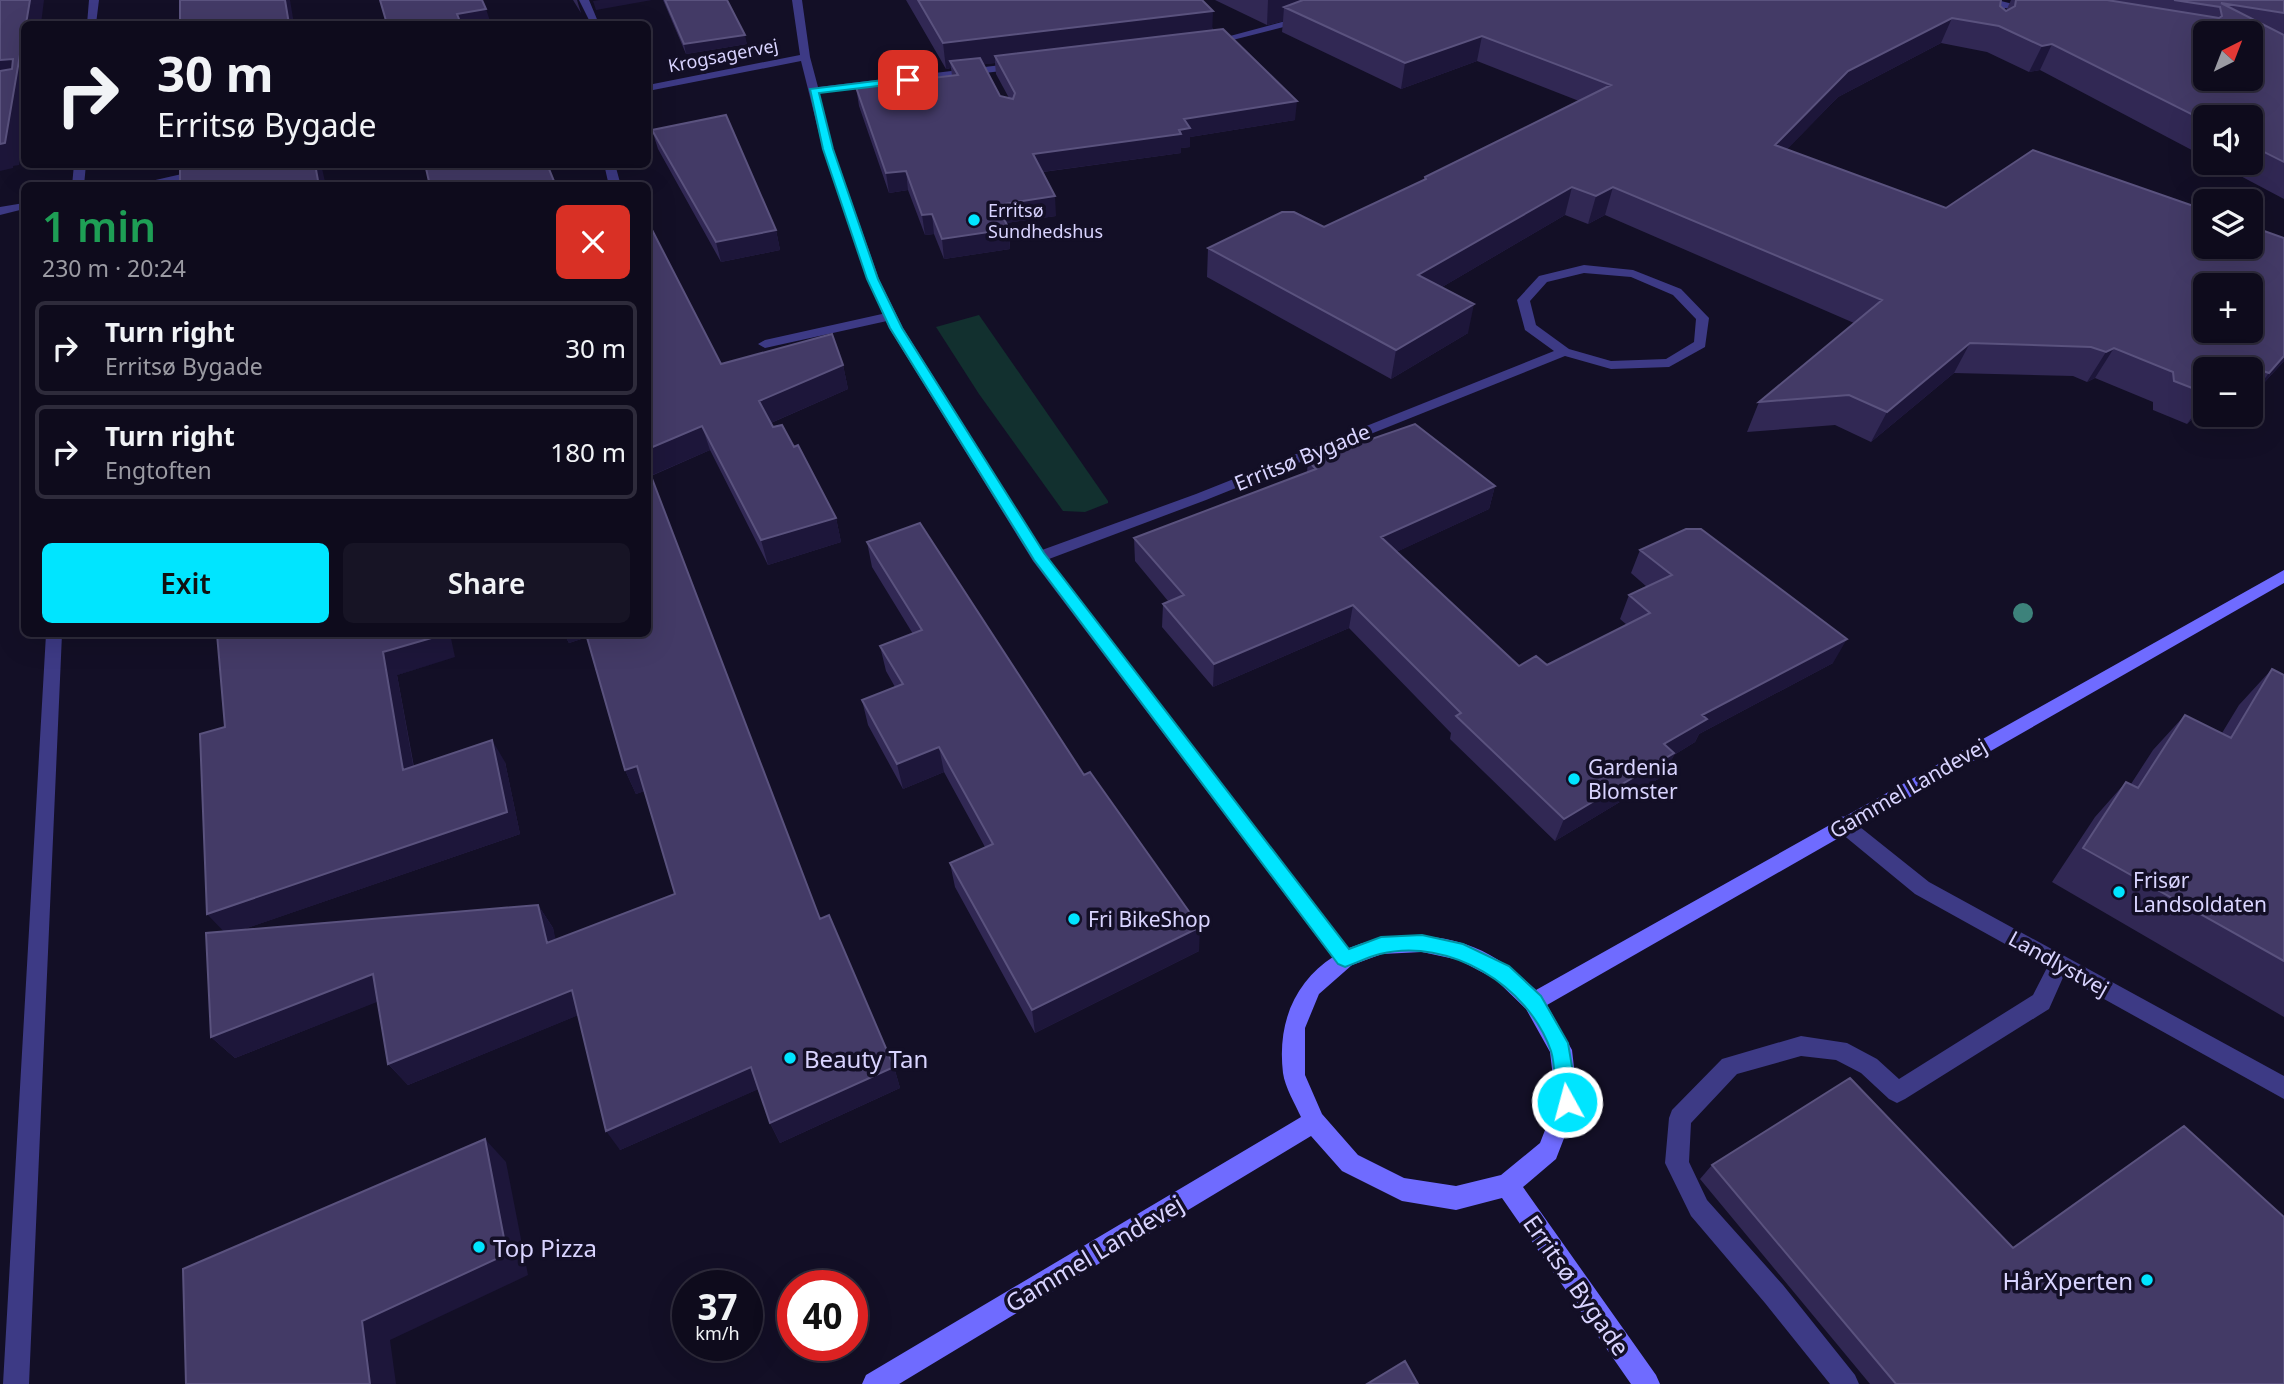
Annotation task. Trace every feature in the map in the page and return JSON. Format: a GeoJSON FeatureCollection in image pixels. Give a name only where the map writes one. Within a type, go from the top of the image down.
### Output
{"type":"FeatureCollection","features":[{"type":"Feature","properties":{"kind":"street"},"geometry":{"type":"LineString","coordinates":[[92,21],[94,0]]}},
{"type":"Feature","properties":{"kind":"street"},"geometry":{"type":"LineString","coordinates":[[584,0],[593,21]]}},
{"type":"Feature","properties":{"kind":"street"},"geometry":{"type":"LineString","coordinates":[[797,0],[805,57],[828,149],[868,266],[891,316],[1039,557],[1345,958]]}},
{"type":"Feature","properties":{"kind":"street"},"geometry":{"type":"LineString","coordinates":[[1996,32],[2001,4],[2041,11]]}},
{"type":"Feature","properties":{"kind":"street"},"geometry":{"type":"LineString","coordinates":[[1194,44],[1222,41],[1293,24],[1317,14]]}},
{"type":"Feature","properties":{"kind":"street","name":"Krogsagervej"},"geometry":{"type":"LineString","coordinates":[[651,87],[805,57]]}},
{"type":"Feature","properties":{"kind":"street"},"geometry":{"type":"LineString","coordinates":[[813,91],[1027,65]]}},
{"type":"Feature","properties":{"kind":"street"},"geometry":{"type":"LineString","coordinates":[[986,70],[992,81]]}},
{"type":"Feature","properties":{"kind":"street"},"geometry":{"type":"LineString","coordinates":[[154,182],[225,168]]}},
{"type":"Feature","properties":{"kind":"street"},"geometry":{"type":"LineString","coordinates":[[0,211],[21,207]]}},
{"type":"Feature","properties":{"kind":"street"},"geometry":{"type":"LineString","coordinates":[[1584,269],[1633,274],[1677,292],[1703,318],[1700,344],[1669,363],[1611,365],[1564,352],[1531,327],[1524,300],[1544,279],[1584,269]]}},
{"type":"Feature","properties":{"kind":"street"},"geometry":{"type":"LineString","coordinates":[[765,344],[891,316]]}},
{"type":"Feature","properties":{"kind":"street","name":"Erritsø Bygade"},"geometry":{"type":"LineString","coordinates":[[1039,557],[1201,497],[1564,352]]}},
{"type":"Feature","properties":{"kind":"street","name":"Gammel Landevej"},"geometry":{"type":"LineString","coordinates":[[1534,1002],[1843,824],[2284,576]]}},
{"type":"Feature","properties":{"kind":"street"},"geometry":{"type":"LineString","coordinates":[[16,1384],[54,637]]}},
{"type":"Feature","properties":{"kind":"street","name":"Landlystvej"},"geometry":{"type":"LineString","coordinates":[[1843,824],[1922,888],[2284,1088]]}},
{"type":"Feature","properties":{"kind":"street"},"geometry":{"type":"LineString","coordinates":[[1422,943],[1463,952],[1502,972],[1534,1002],[1561,1050],[1567,1102],[1548,1152],[1507,1185],[1456,1198],[1402,1189],[1350,1163],[1314,1122],[1294,1075],[1294,1028],[1311,988],[1345,958],[1381,945],[1422,943]]}},
{"type":"Feature","properties":{"kind":"street"},"geometry":{"type":"LineString","coordinates":[[1846,1384],[1774,1294],[1699,1208],[1677,1163],[1680,1118],[1730,1066],[1801,1046],[1839,1050],[1869,1066],[1897,1092],[2041,1002],[2059,964]]}},
{"type":"Feature","properties":{"kind":"street","name":"Gammel Landevej"},"geometry":{"type":"LineString","coordinates":[[875,1384],[1314,1122]]}},
{"type":"Feature","properties":{"kind":"street","name":"Erritsø Bygade"},"geometry":{"type":"LineString","coordinates":[[1507,1185],[1647,1384]]}},
{"type":"Feature","properties":{"kind":"green space"},"geometry":{"type":"Polygon","coordinates":[[[979,315],[1108,503],[1085,512],[1063,511],[979,394],[936,327],[979,315]]]}},
{"type":"Feature","properties":{"kind":"building"},"geometry":{"type":"Polygon","coordinates":[[[0,0],[30,0],[26,21],[21,21],[21,49],[5,143],[0,144],[0,71],[12,69],[13,59],[0,60],[0,0]]]}},
{"type":"Feature","properties":{"kind":"building"},"geometry":{"type":"Polygon","coordinates":[[[180,0],[285,0],[288,21],[180,21],[180,0]]]}},
{"type":"Feature","properties":{"kind":"building"},"geometry":{"type":"Polygon","coordinates":[[[380,0],[482,0],[486,9],[457,14],[460,21],[386,21],[380,0]]]}},
{"type":"Feature","properties":{"kind":"building"},"geometry":{"type":"Polygon","coordinates":[[[665,0],[727,0],[745,35],[684,44],[665,0]]]}},
{"type":"Feature","properties":{"kind":"building"},"geometry":{"type":"Polygon","coordinates":[[[918,0],[1202,0],[1213,11],[943,43],[918,0]]]}},
{"type":"Feature","properties":{"kind":"building"},"geometry":{"type":"Polygon","coordinates":[[[1303,0],[2001,0],[2000,6],[2006,11],[2015,6],[2016,0],[2107,0],[2219,18],[2222,16],[2220,7],[2174,0],[2284,0],[2284,13],[2221,3],[2256,21],[2193,21],[2193,91],[2263,91],[2263,24],[2284,35],[2284,162],[2263,152],[2263,105],[2193,105],[2193,115],[2052,44],[2042,46],[1999,26],[1952,18],[1848,71],[1775,145],[1946,208],[2033,150],[2193,206],[2193,259],[2263,259],[2263,231],[2284,238],[2284,356],[2269,373],[2263,371],[2263,357],[2193,357],[2193,388],[2174,381],[2173,372],[2114,348],[2106,352],[2091,347],[1970,343],[1887,412],[1849,395],[1759,402],[1882,300],[1613,187],[1596,196],[1572,187],[1418,275],[1474,304],[1396,350],[1208,248],[1282,212],[1294,212],[1324,227],[1426,179],[1425,177],[1611,85],[1482,36],[1405,63],[1284,7],[1303,0]]]}},
{"type":"Feature","properties":{"kind":"building"},"geometry":{"type":"Polygon","coordinates":[[[1223,29],[1297,101],[1184,119],[1190,128],[1179,130],[1181,134],[1033,154],[1055,196],[997,205],[1009,229],[942,239],[932,214],[922,215],[906,171],[886,173],[856,87],[958,75],[950,61],[980,58],[1000,96],[1013,99],[1015,93],[995,56],[1223,29]]]}},
{"type":"Feature","properties":{"kind":"building"},"geometry":{"type":"Polygon","coordinates":[[[726,115],[776,230],[716,242],[652,130],[726,115]]]}},
{"type":"Feature","properties":{"kind":"building"},"geometry":{"type":"Polygon","coordinates":[[[180,168],[316,168],[318,182],[177,182],[180,181],[180,168]]]}},
{"type":"Feature","properties":{"kind":"building"},"geometry":{"type":"Polygon","coordinates":[[[426,168],[549,168],[554,182],[429,182],[426,168]]]}},
{"type":"Feature","properties":{"kind":"building"},"geometry":{"type":"Polygon","coordinates":[[[651,228],[721,364],[832,334],[843,365],[759,401],[773,427],[782,425],[794,447],[798,445],[836,518],[761,540],[702,426],[651,448],[651,228]]]}},
{"type":"Feature","properties":{"kind":"building"},"geometry":{"type":"Polygon","coordinates":[[[1415,424],[1495,486],[1381,537],[1519,666],[1536,656],[1547,665],[1650,613],[1629,595],[1672,575],[1640,550],[1686,529],[1701,529],[1847,639],[1702,715],[1707,719],[1664,744],[1674,753],[1564,819],[1456,716],[1461,713],[1353,605],[1214,664],[1163,604],[1184,595],[1134,538],[1316,469],[1308,461],[1415,424]]]}},
{"type":"Feature","properties":{"kind":"building"},"geometry":{"type":"Polygon","coordinates":[[[651,476],[820,919],[829,915],[894,1067],[770,1123],[751,1067],[606,1131],[572,990],[388,1064],[373,974],[211,1037],[206,933],[538,905],[547,943],[675,894],[637,766],[625,770],[587,637],[651,637],[651,476]]]}},
{"type":"Feature","properties":{"kind":"building"},"geometry":{"type":"Polygon","coordinates":[[[920,523],[1084,775],[1090,772],[1200,927],[1032,1010],[950,863],[993,844],[939,747],[897,764],[862,700],[903,684],[880,646],[922,630],[867,542],[920,523]]]}},
{"type":"Feature","properties":{"kind":"building"},"geometry":{"type":"Polygon","coordinates":[[[217,637],[435,637],[383,652],[403,770],[492,740],[507,812],[207,914],[200,734],[225,727],[217,637]]]}},
{"type":"Feature","properties":{"kind":"building"},"geometry":{"type":"Polygon","coordinates":[[[2272,669],[2284,675],[2284,961],[2083,848],[2126,782],[2138,788],[2185,715],[2231,738],[2272,669]]]}},
{"type":"Feature","properties":{"kind":"building"},"geometry":{"type":"Polygon","coordinates":[[[1850,1078],[2013,1248],[2184,1126],[2284,1217],[2284,1384],[1896,1384],[1712,1165],[1850,1078]]]}},
{"type":"Feature","properties":{"kind":"building"},"geometry":{"type":"Polygon","coordinates":[[[485,1139],[507,1254],[362,1321],[370,1384],[186,1384],[183,1269],[485,1139]]]}},
{"type":"Feature","properties":{"kind":"building"},"geometry":{"type":"Polygon","coordinates":[[[1405,1361],[1418,1384],[1367,1384],[1405,1361]]]}},
{"type":"Feature","properties":{"kind":"place","name":"Erritsø Sundhedshus"},"geometry":{"type":"Point","coordinates":[974,220]}},
{"type":"Feature","properties":{"kind":"place","name":"Gardenia Blomster"},"geometry":{"type":"Point","coordinates":[1574,779]}},
{"type":"Feature","properties":{"kind":"place","name":"Frisør Landsoldaten"},"geometry":{"type":"Point","coordinates":[2119,892]}},
{"type":"Feature","properties":{"kind":"place","name":"Fri BikeShop"},"geometry":{"type":"Point","coordinates":[1074,919]}},
{"type":"Feature","properties":{"kind":"place","name":"Beauty Tan"},"geometry":{"type":"Point","coordinates":[790,1058]}},
{"type":"Feature","properties":{"kind":"place","name":"Top Pizza"},"geometry":{"type":"Point","coordinates":[479,1247]}},
{"type":"Feature","properties":{"kind":"place","name":"HårXperten"},"geometry":{"type":"Point","coordinates":[2147,1280]}},
{"type":"Feature","properties":{"kind":"route"},"geometry":{"type":"LineString","coordinates":[[908,80],[813,91],[828,149],[873,279],[896,328],[1039,557],[1345,958],[1381,945],[1422,943],[1463,952],[1502,972],[1534,1002],[1561,1050],[1567,1102]]}}]}
